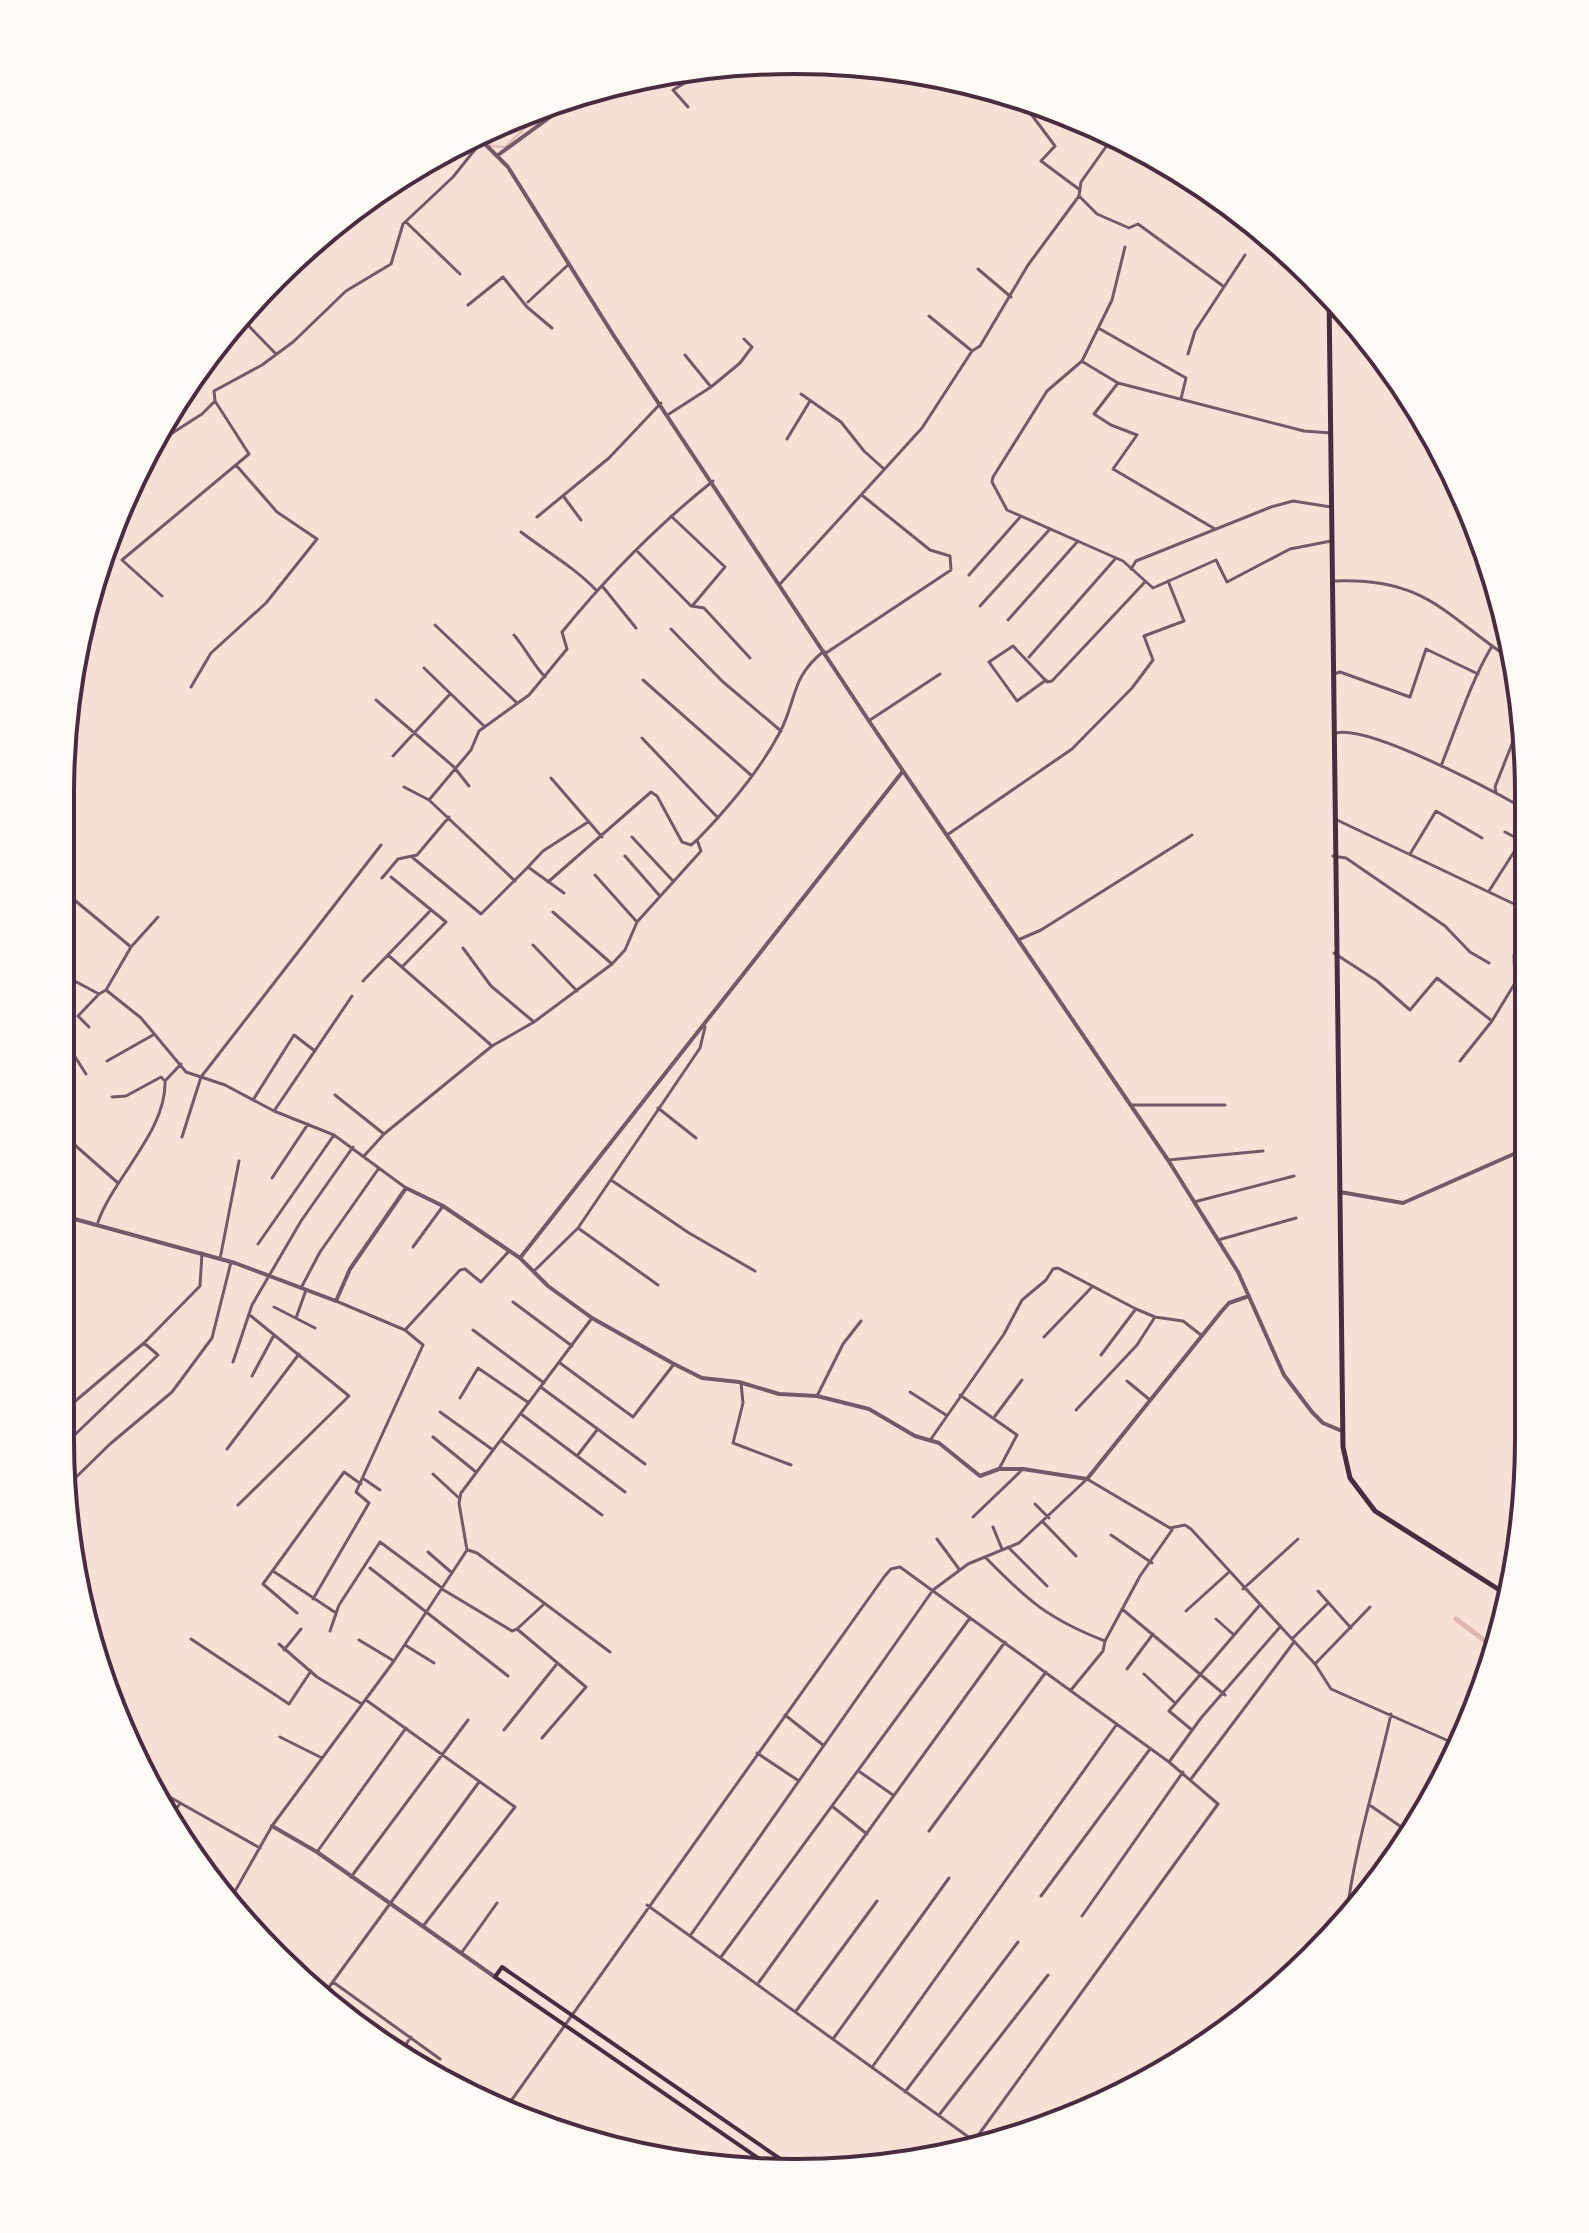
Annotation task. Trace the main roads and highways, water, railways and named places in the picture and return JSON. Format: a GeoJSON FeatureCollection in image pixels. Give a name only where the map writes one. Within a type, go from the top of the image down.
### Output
{"type":"FeatureCollection","features":[{"type":"Feature","properties":{"kind":"highway"},"geometry":{"type":"LineString","coordinates":[[1329,312],[1334,581],[1334,953],[1342,1431],[1350,1478],[1375,1511],[1499,1589]]}},
{"type":"Feature","properties":{"kind":"main road"},"geometry":{"type":"LineString","coordinates":[[765,2148],[758,2157],[495,1977],[502,1967],[780,2158]]}},
{"type":"Feature","properties":{"kind":"waterway"},"geometry":{"type":"LineString","coordinates":[[489,142],[491,146],[505,147],[531,124]]}},
{"type":"Feature","properties":{"kind":"waterway"},"geometry":{"type":"LineString","coordinates":[[1456,1619],[1485,1641]]}}]}
